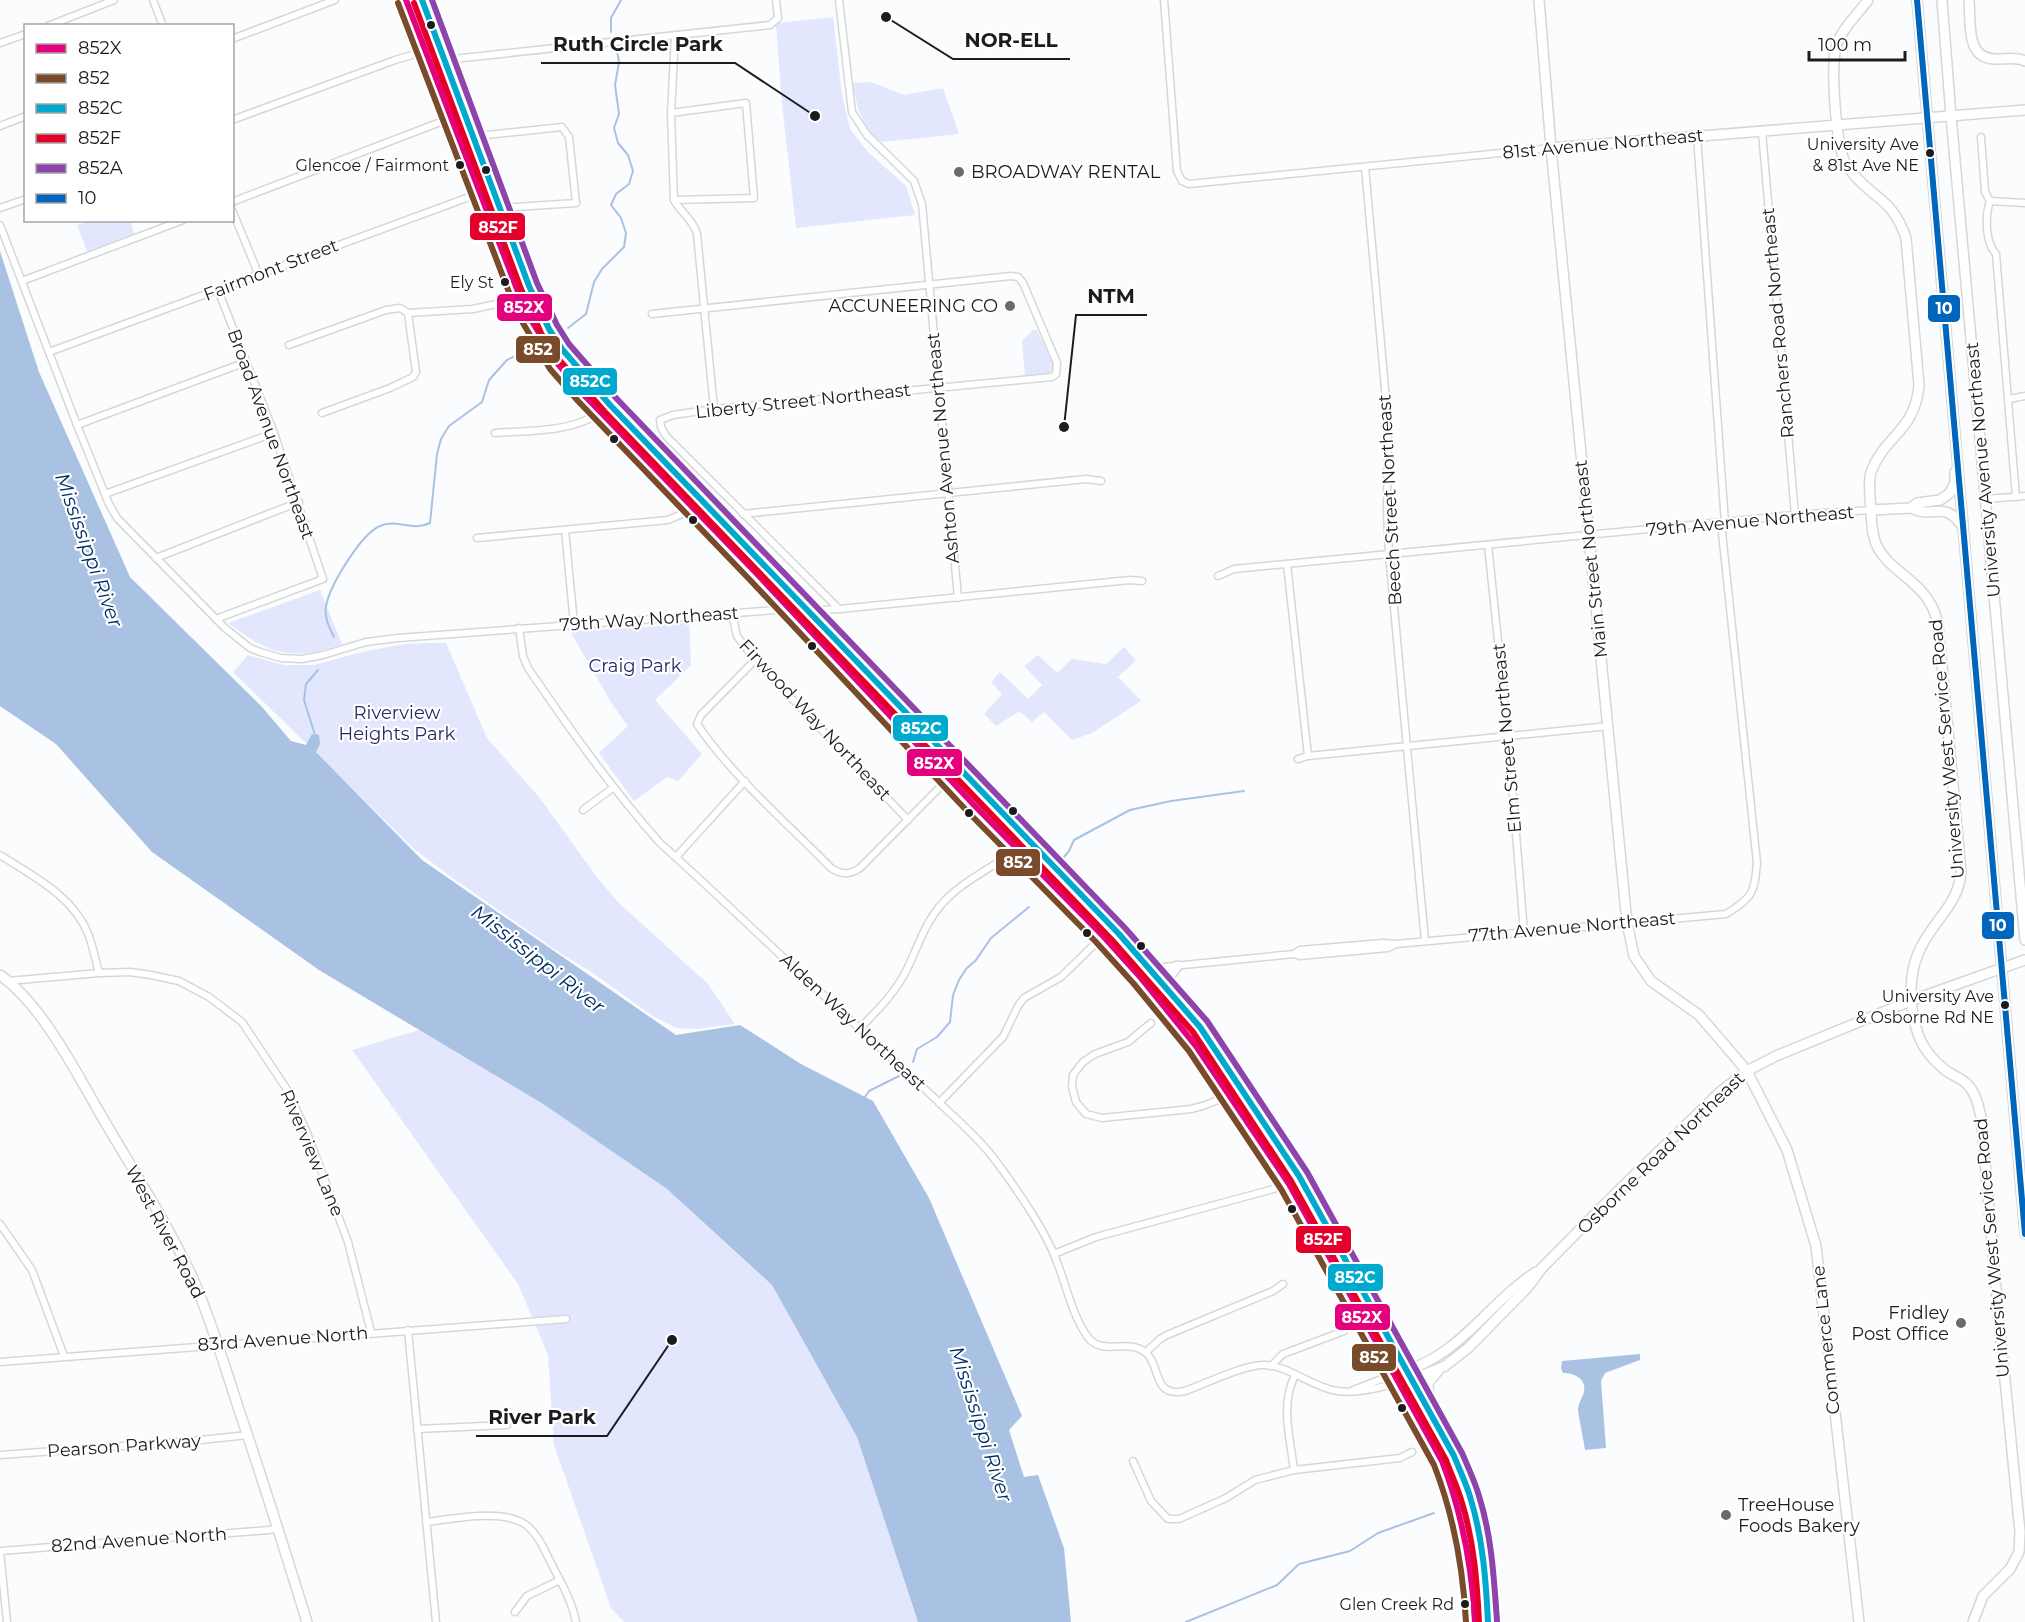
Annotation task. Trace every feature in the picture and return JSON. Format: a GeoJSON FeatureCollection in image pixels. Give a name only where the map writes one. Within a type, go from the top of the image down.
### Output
{"type":"FeatureCollection","features":[{"type":"Feature","properties":{"kind":"main road"},"geometry":{"type":"LineString","coordinates":[[406,0],[520,299],[558,364],[601,414],[790,609],[974,805],[1104,936],[1196,1046],[1289,1184],[1435,1446],[1456,1495],[1469,1549],[1475,1622]]}},
{"type":"Feature","properties":{"kind":"main road"},"geometry":{"type":"LineString","coordinates":[[422,0],[534,298],[561,349],[610,405],[1119,934],[1200,1027],[1299,1176],[1430,1410],[1459,1468],[1475,1514],[1485,1572],[1488,1622]]}},
{"type":"Feature","properties":{"kind":"main road","name":"Main Street Northeast"},"geometry":{"type":"LineString","coordinates":[[1539,0],[1551,148],[1627,923],[1634,956],[1651,981],[1699,1015],[1747,1071]]}},
{"type":"Feature","properties":{"kind":"main road","name":"University West Service Road"},"geometry":{"type":"LineString","coordinates":[[1868,0],[1837,42],[1833,80],[1838,124],[1844,161],[1855,176],[1892,209],[1901,224],[1907,245],[1919,385],[1918,399],[1911,417],[1881,454],[1871,473],[1873,532],[1880,550],[1889,562],[1922,592],[1938,622],[1961,872],[1956,896],[1924,940],[1917,956],[1910,1001],[1918,1035],[1924,1049],[1944,1069],[1967,1083],[1977,1098],[1981,1117],[2020,1532],[2019,1552],[2010,1569],[1983,1596],[1973,1622]]}},
{"type":"Feature","properties":{"kind":"main road","name":"University Avenue Northeast"},"geometry":{"type":"LineString","coordinates":[[1917,0],[2025,1234]]}},
{"type":"Feature","properties":{"kind":"main road","name":"University Avenue Northeast"},"geometry":{"type":"LineString","coordinates":[[1942,0],[2025,940]]}},
{"type":"Feature","properties":{"kind":"main road"},"geometry":{"type":"LineString","coordinates":[[1969,0],[1973,44],[1976,52],[1984,58],[2016,58],[2025,61]]}},
{"type":"Feature","properties":{"kind":"main road","name":"81st Avenue Northeast"},"geometry":{"type":"LineString","coordinates":[[1551,148],[2025,110]]}},
{"type":"Feature","properties":{"kind":"main road","name":"79th Avenue Northeast"},"geometry":{"type":"LineString","coordinates":[[1911,508],[1917,503],[1940,500],[1950,494],[1955,482],[1956,435]]}},
{"type":"Feature","properties":{"kind":"main road","name":"79th Avenue Northeast"},"geometry":{"type":"LineString","coordinates":[[1871,510],[1911,508],[1918,512],[1947,512],[1963,527]]}},
{"type":"Feature","properties":{"kind":"main road","name":"Osborne Road Northeast"},"geometry":{"type":"LineString","coordinates":[[1395,1374],[1428,1363],[1450,1349],[1522,1281],[1540,1269],[1720,1092],[1747,1071],[1776,1056],[1910,1001],[2025,960]]}},
{"type":"Feature","properties":{"kind":"main road"},"geometry":{"type":"LineString","coordinates":[[1171,994],[1170,976],[1177,966]]}},
{"type":"Feature","properties":{"kind":"main road","name":"West River Road"},"geometry":{"type":"LineString","coordinates":[[3,979],[54,1037],[148,1197],[193,1280],[218,1344],[307,1622]]}},
{"type":"Feature","properties":{"kind":"main road","name":"Commerce Lane"},"geometry":{"type":"LineString","coordinates":[[1747,1071],[1787,1150],[1816,1246],[1859,1622]]}},
{"type":"Feature","properties":{"kind":"main road","name":"Osborne Road Northeast"},"geometry":{"type":"LineString","coordinates":[[1400,1383],[1413,1380],[1444,1366],[1462,1353],[1528,1287],[1540,1269]]}},
{"type":"Feature","properties":{"kind":"main road"},"geometry":{"type":"LineString","coordinates":[[1430,1410],[1427,1396],[1428,1383],[1444,1366]]}},
{"type":"Feature","properties":{"kind":"street"},"geometry":{"type":"LineString","coordinates":[[53,24],[114,0]]}},
{"type":"Feature","properties":{"kind":"street"},"geometry":{"type":"LineString","coordinates":[[153,0],[162,24]]}},
{"type":"Feature","properties":{"kind":"street"},"geometry":{"type":"LineString","coordinates":[[234,38],[335,0]]}},
{"type":"Feature","properties":{"kind":"street"},"geometry":{"type":"LineString","coordinates":[[446,64],[453,59],[770,25],[778,18],[776,0]]}},
{"type":"Feature","properties":{"kind":"street","name":"Ashton Avenue Northeast"},"geometry":{"type":"LineString","coordinates":[[839,0],[852,112],[867,135],[914,181],[922,204],[937,388],[958,598]]}},
{"type":"Feature","properties":{"kind":"street","name":"81st Avenue Northeast"},"geometry":{"type":"LineString","coordinates":[[1164,0],[1177,171],[1182,181],[1197,184],[1551,148]]}},
{"type":"Feature","properties":{"kind":"street"},"geometry":{"type":"LineString","coordinates":[[0,43],[24,35]]}},
{"type":"Feature","properties":{"kind":"street"},"geometry":{"type":"LineString","coordinates":[[675,36],[671,112],[674,200],[679,210],[695,225],[706,308],[714,409]]}},
{"type":"Feature","properties":{"kind":"street"},"geometry":{"type":"LineString","coordinates":[[234,119],[395,60],[426,51]]}},
{"type":"Feature","properties":{"kind":"street"},"geometry":{"type":"LineString","coordinates":[[671,112],[746,103],[754,198],[674,200]]}},
{"type":"Feature","properties":{"kind":"street"},"geometry":{"type":"LineString","coordinates":[[0,126],[24,117]]}},
{"type":"Feature","properties":{"kind":"street"},"geometry":{"type":"LineString","coordinates":[[234,201],[451,117]]}},
{"type":"Feature","properties":{"kind":"street"},"geometry":{"type":"LineString","coordinates":[[459,138],[562,127],[569,137],[576,203],[500,208]]}},
{"type":"Feature","properties":{"kind":"street","name":"Ranchers Road Northeast"},"geometry":{"type":"LineString","coordinates":[[1762,132],[1795,515]]}},
{"type":"Feature","properties":{"kind":"street"},"geometry":{"type":"LineString","coordinates":[[1697,136],[1723,523]]}},
{"type":"Feature","properties":{"kind":"street"},"geometry":{"type":"LineString","coordinates":[[1981,137],[1985,192],[1990,201],[1987,212],[1989,243],[1996,254],[2016,497]]}},
{"type":"Feature","properties":{"kind":"street","name":"Beech Street Northeast"},"geometry":{"type":"LineString","coordinates":[[1365,167],[1388,422],[1389,554],[1425,940]]}},
{"type":"Feature","properties":{"kind":"street","name":"Fairmont Street"},"geometry":{"type":"LineString","coordinates":[[49,352],[258,273],[493,190]]}},
{"type":"Feature","properties":{"kind":"street"},"geometry":{"type":"LineString","coordinates":[[0,208],[24,200]]}},
{"type":"Feature","properties":{"kind":"street"},"geometry":{"type":"LineString","coordinates":[[1990,201],[2025,203]]}},
{"type":"Feature","properties":{"kind":"street"},"geometry":{"type":"LineString","coordinates":[[234,215],[258,273]]}},
{"type":"Feature","properties":{"kind":"street"},"geometry":{"type":"LineString","coordinates":[[22,281],[178,222]]}},
{"type":"Feature","properties":{"kind":"street","name":"79th Way Northeast"},"geometry":{"type":"LineString","coordinates":[[0,225],[77,425],[117,518],[216,619],[250,648],[281,658],[302,659],[366,642],[519,628],[790,609],[808,611],[839,609],[1130,580],[1142,581]]}},
{"type":"Feature","properties":{"kind":"street","name":"Liberty Street Northeast"},"geometry":{"type":"LineString","coordinates":[[744,514],[666,436],[661,428],[660,420],[673,415],[714,409],[1047,378],[1056,374],[1057,363],[1023,283],[1018,277],[928,284]]}},
{"type":"Feature","properties":{"kind":"street"},"geometry":{"type":"LineString","coordinates":[[652,314],[928,284]]}},
{"type":"Feature","properties":{"kind":"street","name":"Broad Avenue Northeast"},"geometry":{"type":"LineString","coordinates":[[216,619],[323,579],[274,433],[218,290]]}},
{"type":"Feature","properties":{"kind":"street"},"geometry":{"type":"LineString","coordinates":[[289,345],[386,310],[400,308],[408,313],[473,309],[534,298]]}},
{"type":"Feature","properties":{"kind":"street"},"geometry":{"type":"LineString","coordinates":[[322,413],[413,377],[416,372],[408,313]]}},
{"type":"Feature","properties":{"kind":"street"},"geometry":{"type":"LineString","coordinates":[[77,425],[246,362]]}},
{"type":"Feature","properties":{"kind":"street"},"geometry":{"type":"LineString","coordinates":[[2009,399],[2025,396]]}},
{"type":"Feature","properties":{"kind":"street"},"geometry":{"type":"LineString","coordinates":[[495,433],[572,426],[601,414],[610,405]]}},
{"type":"Feature","properties":{"kind":"street"},"geometry":{"type":"LineString","coordinates":[[105,494],[274,433]]}},
{"type":"Feature","properties":{"kind":"street"},"geometry":{"type":"LineString","coordinates":[[744,514],[1086,479],[1101,482]]}},
{"type":"Feature","properties":{"kind":"street"},"geometry":{"type":"LineString","coordinates":[[1986,499],[2025,496]]}},
{"type":"Feature","properties":{"kind":"street"},"geometry":{"type":"LineString","coordinates":[[156,558],[299,502]]}},
{"type":"Feature","properties":{"kind":"street"},"geometry":{"type":"LineString","coordinates":[[477,538],[669,520],[690,507]]}},
{"type":"Feature","properties":{"kind":"street","name":"79th Avenue Northeast"},"geometry":{"type":"LineString","coordinates":[[1588,535],[1871,510]]}},
{"type":"Feature","properties":{"kind":"street"},"geometry":{"type":"LineString","coordinates":[[744,514],[839,609]]}},
{"type":"Feature","properties":{"kind":"street","name":"77th Avenue Northeast"},"geometry":{"type":"LineString","coordinates":[[1141,978],[1150,971],[1177,966],[1294,954],[1300,950],[1396,944],[1726,914],[1745,902],[1754,888],[1757,863],[1723,523]]}},
{"type":"Feature","properties":{"kind":"street"},"geometry":{"type":"LineString","coordinates":[[566,530],[574,624]]}},
{"type":"Feature","properties":{"kind":"street"},"geometry":{"type":"LineString","coordinates":[[1218,576],[1234,569],[1588,535]]}},
{"type":"Feature","properties":{"kind":"street","name":"Elm Street Northeast"},"geometry":{"type":"LineString","coordinates":[[1488,545],[1508,736],[1524,932]]}},
{"type":"Feature","properties":{"kind":"street"},"geometry":{"type":"LineString","coordinates":[[1287,564],[1308,756]]}},
{"type":"Feature","properties":{"kind":"street","name":"Firwood Way Northeast"},"geometry":{"type":"LineString","coordinates":[[732,614],[737,636],[755,660],[908,820]]}},
{"type":"Feature","properties":{"kind":"street","name":"Alden Way Northeast"},"geometry":{"type":"LineString","coordinates":[[519,628],[523,656],[528,668],[633,813],[676,857],[978,1139],[997,1162],[1054,1254],[1079,1322],[1089,1339],[1104,1347],[1134,1347],[1146,1352]]}},
{"type":"Feature","properties":{"kind":"street"},"geometry":{"type":"LineString","coordinates":[[755,660],[701,715],[697,724],[707,739],[745,781],[831,868],[840,873],[851,874],[860,868],[950,777]]}},
{"type":"Feature","properties":{"kind":"street"},"geometry":{"type":"LineString","coordinates":[[1298,759],[1308,756],[1609,726]]}},
{"type":"Feature","properties":{"kind":"street"},"geometry":{"type":"LineString","coordinates":[[676,857],[745,781]]}},
{"type":"Feature","properties":{"kind":"street"},"geometry":{"type":"LineString","coordinates":[[583,810],[614,787]]}},
{"type":"Feature","properties":{"kind":"street"},"geometry":{"type":"LineString","coordinates":[[860,1029],[896,988],[908,969],[924,929],[941,904],[958,889],[1018,848],[1028,838]]}},
{"type":"Feature","properties":{"kind":"street"},"geometry":{"type":"LineString","coordinates":[[0,855],[49,887],[73,908],[89,937],[99,973]]}},
{"type":"Feature","properties":{"kind":"street"},"geometry":{"type":"LineString","coordinates":[[939,1103],[1003,1036],[1024,999],[1061,977],[1104,936]]}},
{"type":"Feature","properties":{"kind":"street","name":"Riverview Lane"},"geometry":{"type":"LineString","coordinates":[[3,979],[130,972],[179,981],[209,997],[242,1022],[286,1088],[306,1130],[348,1242],[371,1332]]}},
{"type":"Feature","properties":{"kind":"street"},"geometry":{"type":"LineString","coordinates":[[1151,1023],[1128,1042],[1095,1054],[1083,1062],[1073,1075],[1072,1087],[1076,1102],[1086,1114],[1102,1118],[1191,1109],[1204,1106],[1239,1087]]}},
{"type":"Feature","properties":{"kind":"street"},"geometry":{"type":"LineString","coordinates":[[1054,1254],[1096,1237],[1173,1218],[1289,1184],[1299,1176]]}},
{"type":"Feature","properties":{"kind":"street"},"geometry":{"type":"LineString","coordinates":[[0,1224],[32,1270],[64,1356]]}},
{"type":"Feature","properties":{"kind":"street"},"geometry":{"type":"LineString","coordinates":[[1283,1284],[1274,1291],[1160,1339],[1146,1352],[1152,1360],[1159,1381],[1165,1388],[1176,1392],[1185,1391],[1254,1366],[1271,1366],[1326,1388],[1340,1391],[1370,1390],[1400,1383]]}},
{"type":"Feature","properties":{"kind":"street","name":"83rd Avenue North"},"geometry":{"type":"LineString","coordinates":[[0,1362],[371,1332],[566,1319]]}},
{"type":"Feature","properties":{"kind":"street"},"geometry":{"type":"LineString","coordinates":[[408,1330],[436,1622]]}},
{"type":"Feature","properties":{"kind":"street"},"geometry":{"type":"LineString","coordinates":[[1271,1366],[1283,1354],[1344,1331]]}},
{"type":"Feature","properties":{"kind":"street"},"geometry":{"type":"LineString","coordinates":[[1351,1391],[1395,1374]]}},
{"type":"Feature","properties":{"kind":"street"},"geometry":{"type":"LineString","coordinates":[[1294,1470],[1286,1405],[1289,1387],[1295,1375]]}},
{"type":"Feature","properties":{"kind":"street"},"geometry":{"type":"LineString","coordinates":[[417,1429],[507,1425]]}},
{"type":"Feature","properties":{"kind":"street","name":"Pearson Parkway"},"geometry":{"type":"LineString","coordinates":[[0,1455],[248,1435]]}},
{"type":"Feature","properties":{"kind":"street"},"geometry":{"type":"LineString","coordinates":[[1133,1461],[1151,1501],[1168,1519],[1179,1519],[1226,1498],[1255,1480],[1294,1470],[1400,1458],[1412,1452]]}},
{"type":"Feature","properties":{"kind":"street"},"geometry":{"type":"LineString","coordinates":[[426,1522],[494,1516],[516,1519],[524,1524],[540,1542],[569,1599],[576,1622]]}},
{"type":"Feature","properties":{"kind":"street"},"geometry":{"type":"LineString","coordinates":[[524,1524],[529,1517]]}},
{"type":"Feature","properties":{"kind":"street","name":"82nd Avenue North"},"geometry":{"type":"LineString","coordinates":[[0,1551],[277,1528]]}},
{"type":"Feature","properties":{"kind":"street"},"geometry":{"type":"LineString","coordinates":[[0,1551],[7,1622]]}},
{"type":"Feature","properties":{"kind":"street"},"geometry":{"type":"LineString","coordinates":[[515,1612],[527,1596],[560,1580]]}},
{"type":"Feature","properties":{"kind":"green space"},"geometry":{"type":"Polygon","coordinates":[[[833,17],[842,95],[850,129],[867,151],[906,186],[915,215],[796,228],[782,104],[776,23],[833,17]]]}},
{"type":"Feature","properties":{"kind":"green space"},"geometry":{"type":"Polygon","coordinates":[[[871,82],[904,95],[943,88],[959,134],[882,142],[875,137],[865,123],[854,91],[853,83],[871,82]]]}},
{"type":"Feature","properties":{"kind":"green space"},"geometry":{"type":"Polygon","coordinates":[[[87,222],[130,222],[136,238],[89,256],[77,225],[87,222]]]}},
{"type":"Feature","properties":{"kind":"green space"},"geometry":{"type":"Polygon","coordinates":[[[1033,330],[1037,330],[1054,365],[1050,373],[1025,376],[1022,341],[1033,330]]]}},
{"type":"Feature","properties":{"kind":"green space"},"geometry":{"type":"Polygon","coordinates":[[[320,590],[342,644],[309,653],[282,652],[256,642],[228,623],[320,590]]]}},
{"type":"Feature","properties":{"kind":"green space","name":"Craig Park"},"geometry":{"type":"Polygon","coordinates":[[[689,621],[691,665],[655,700],[702,754],[678,781],[667,777],[634,801],[599,753],[628,726],[612,704],[570,631],[648,627],[689,621]]]}},
{"type":"Feature","properties":{"kind":"green space","name":"Riverview Heights Park"},"geometry":{"type":"Polygon","coordinates":[[[446,643],[487,738],[539,797],[596,876],[618,902],[708,984],[735,1024],[697,1029],[676,1028],[651,1015],[454,879],[414,849],[233,672],[248,655],[284,665],[314,665],[362,652],[404,644],[446,643]]]}},
{"type":"Feature","properties":{"kind":"green space"},"geometry":{"type":"Polygon","coordinates":[[[1124,647],[1136,660],[1118,677],[1141,701],[1092,733],[1072,740],[1044,712],[1032,722],[1019,711],[996,726],[984,714],[1002,694],[991,682],[1000,672],[1028,699],[1042,685],[1024,666],[1038,655],[1057,673],[1072,659],[1106,664],[1124,647]]]}},
{"type":"Feature","properties":{"kind":"green space"},"geometry":{"type":"Polygon","coordinates":[[[419,1030],[543,1104],[667,1189],[772,1285],[857,1437],[918,1622],[624,1622],[611,1608],[554,1445],[548,1355],[518,1284],[352,1050],[419,1030]]]}},
{"type":"Feature","properties":{"kind":"water","name":"Mississippi River"},"geometry":{"type":"Polygon","coordinates":[[[0,251],[39,372],[130,577],[262,707],[291,741],[306,745],[312,734],[319,735],[320,744],[316,752],[422,860],[676,1035],[740,1025],[801,1064],[873,1101],[929,1198],[1022,1416],[1009,1430],[1024,1477],[1038,1475],[1064,1548],[1071,1622],[918,1622],[857,1437],[772,1285],[667,1189],[543,1104],[319,970],[152,852],[56,744],[0,706],[0,251]]]}},
{"type":"Feature","properties":{"kind":"water"},"geometry":{"type":"Polygon","coordinates":[[[1640,1354],[1640,1360],[1605,1373],[1601,1381],[1606,1448],[1585,1450],[1578,1411],[1584,1392],[1583,1383],[1575,1375],[1563,1373],[1562,1361],[1640,1354]]]}},
{"type":"Feature","properties":{"kind":"waterway"},"geometry":{"type":"LineString","coordinates":[[611,32],[611,18],[621,0]]}},
{"type":"Feature","properties":{"kind":"waterway"},"geometry":{"type":"LineString","coordinates":[[568,328],[586,314],[594,282],[602,269],[624,247],[626,233],[621,218],[611,205],[616,194],[629,184],[633,171],[628,155],[618,143],[614,128],[619,114],[615,85],[619,62],[617,51]]}},
{"type":"Feature","properties":{"kind":"waterway"},"geometry":{"type":"LineString","coordinates":[[334,637],[326,618],[326,606],[333,586],[347,561],[364,539],[380,526],[392,523],[417,526],[430,523],[437,454],[441,439],[449,426],[482,402],[489,380],[507,360],[525,351]]}},
{"type":"Feature","properties":{"kind":"waterway"},"geometry":{"type":"LineString","coordinates":[[315,735],[304,700],[306,684],[318,670]]}},
{"type":"Feature","properties":{"kind":"waterway"},"geometry":{"type":"LineString","coordinates":[[1064,857],[1074,840],[1130,810],[1171,801],[1244,791]]}},
{"type":"Feature","properties":{"kind":"waterway"},"geometry":{"type":"LineString","coordinates":[[913,1062],[917,1049],[937,1037],[950,1022],[953,995],[966,969],[976,960],[991,938],[1029,907]]}},
{"type":"Feature","properties":{"kind":"waterway"},"geometry":{"type":"LineString","coordinates":[[863,1100],[869,1091],[903,1074]]}},
{"type":"Feature","properties":{"kind":"waterway"},"geometry":{"type":"LineString","coordinates":[[1186,1622],[1277,1585],[1299,1564],[1350,1551],[1378,1533],[1434,1513]]}},
{"type":"Feature","properties":{"kind":"transit line","name":"852X"},"geometry":{"type":"LineString","coordinates":[[406,0],[525,310],[558,364],[584,395],[1141,978],[1196,1046],[1289,1184],[1442,1461],[1465,1540],[1475,1622]]}},
{"type":"Feature","properties":{"kind":"transit line","name":"852C"},"geometry":{"type":"LineString","coordinates":[[422,0],[529,286],[549,329],[562,349],[610,405],[1119,934],[1200,1027],[1299,1176],[1454,1456],[1475,1515],[1485,1576],[1488,1622]]}},
{"type":"Feature","properties":{"kind":"transit line","name":"852A"},"geometry":{"type":"LineString","coordinates":[[432,0],[537,283],[557,325],[569,344],[617,399],[1125,928],[1207,1021],[1307,1172],[1469,1469],[1487,1527],[1497,1621]]}},
{"type":"Feature","properties":{"kind":"transit line","name":"10"},"geometry":{"type":"LineString","coordinates":[[1917,0],[2025,1234]]}},
{"type":"Feature","properties":{"kind":"transit line","name":"852"},"geometry":{"type":"LineString","coordinates":[[398,3],[517,313],[550,369],[967,811],[1096,942],[1134,984],[1189,1051],[1281,1189],[1434,1465],[1447,1503],[1456,1542],[1463,1581],[1466,1622]]}},
{"type":"Feature","properties":{"kind":"transit line","name":"852F"},"geometry":{"type":"LineString","coordinates":[[414,3],[521,289],[541,333],[554,354],[604,411],[1112,940],[1193,1032],[1291,1181],[1446,1460],[1460,1497],[1469,1532],[1476,1577],[1479,1622]]}},
{"type":"Feature","properties":{"kind":"place","name":"NOR-ELL"},"geometry":{"type":"Point","coordinates":[886,17]}},
{"type":"Feature","properties":{"kind":"place","name":"Ruth Circle Park"},"geometry":{"type":"Point","coordinates":[815,116]}},
{"type":"Feature","properties":{"kind":"place","name":"University Ave & 81st Ave NE"},"geometry":{"type":"Point","coordinates":[1930,153]}},
{"type":"Feature","properties":{"kind":"place","name":"Glencoe / Fairmont"},"geometry":{"type":"Point","coordinates":[460,165]}},
{"type":"Feature","properties":{"kind":"place","name":"BROADWAY RENTAL"},"geometry":{"type":"Point","coordinates":[959,172]}},
{"type":"Feature","properties":{"kind":"place","name":"Ely St"},"geometry":{"type":"Point","coordinates":[505,282]}},
{"type":"Feature","properties":{"kind":"place","name":"ACCUNEERING CO"},"geometry":{"type":"Point","coordinates":[1010,306]}},
{"type":"Feature","properties":{"kind":"place","name":"NTM"},"geometry":{"type":"Point","coordinates":[1064,427]}},
{"type":"Feature","properties":{"kind":"place","name":"University Ave & Osborne Rd NE"},"geometry":{"type":"Point","coordinates":[2005,1005]}},
{"type":"Feature","properties":{"kind":"place","name":"Fridley Post Office"},"geometry":{"type":"Point","coordinates":[1961,1323]}},
{"type":"Feature","properties":{"kind":"place","name":"River Park"},"geometry":{"type":"Point","coordinates":[672,1340]}},
{"type":"Feature","properties":{"kind":"place","name":"TreeHouse Foods Bakery"},"geometry":{"type":"Point","coordinates":[1726,1515]}},
{"type":"Feature","properties":{"kind":"place","name":"Glen Creek Rd"},"geometry":{"type":"Point","coordinates":[1465,1604]}}]}
